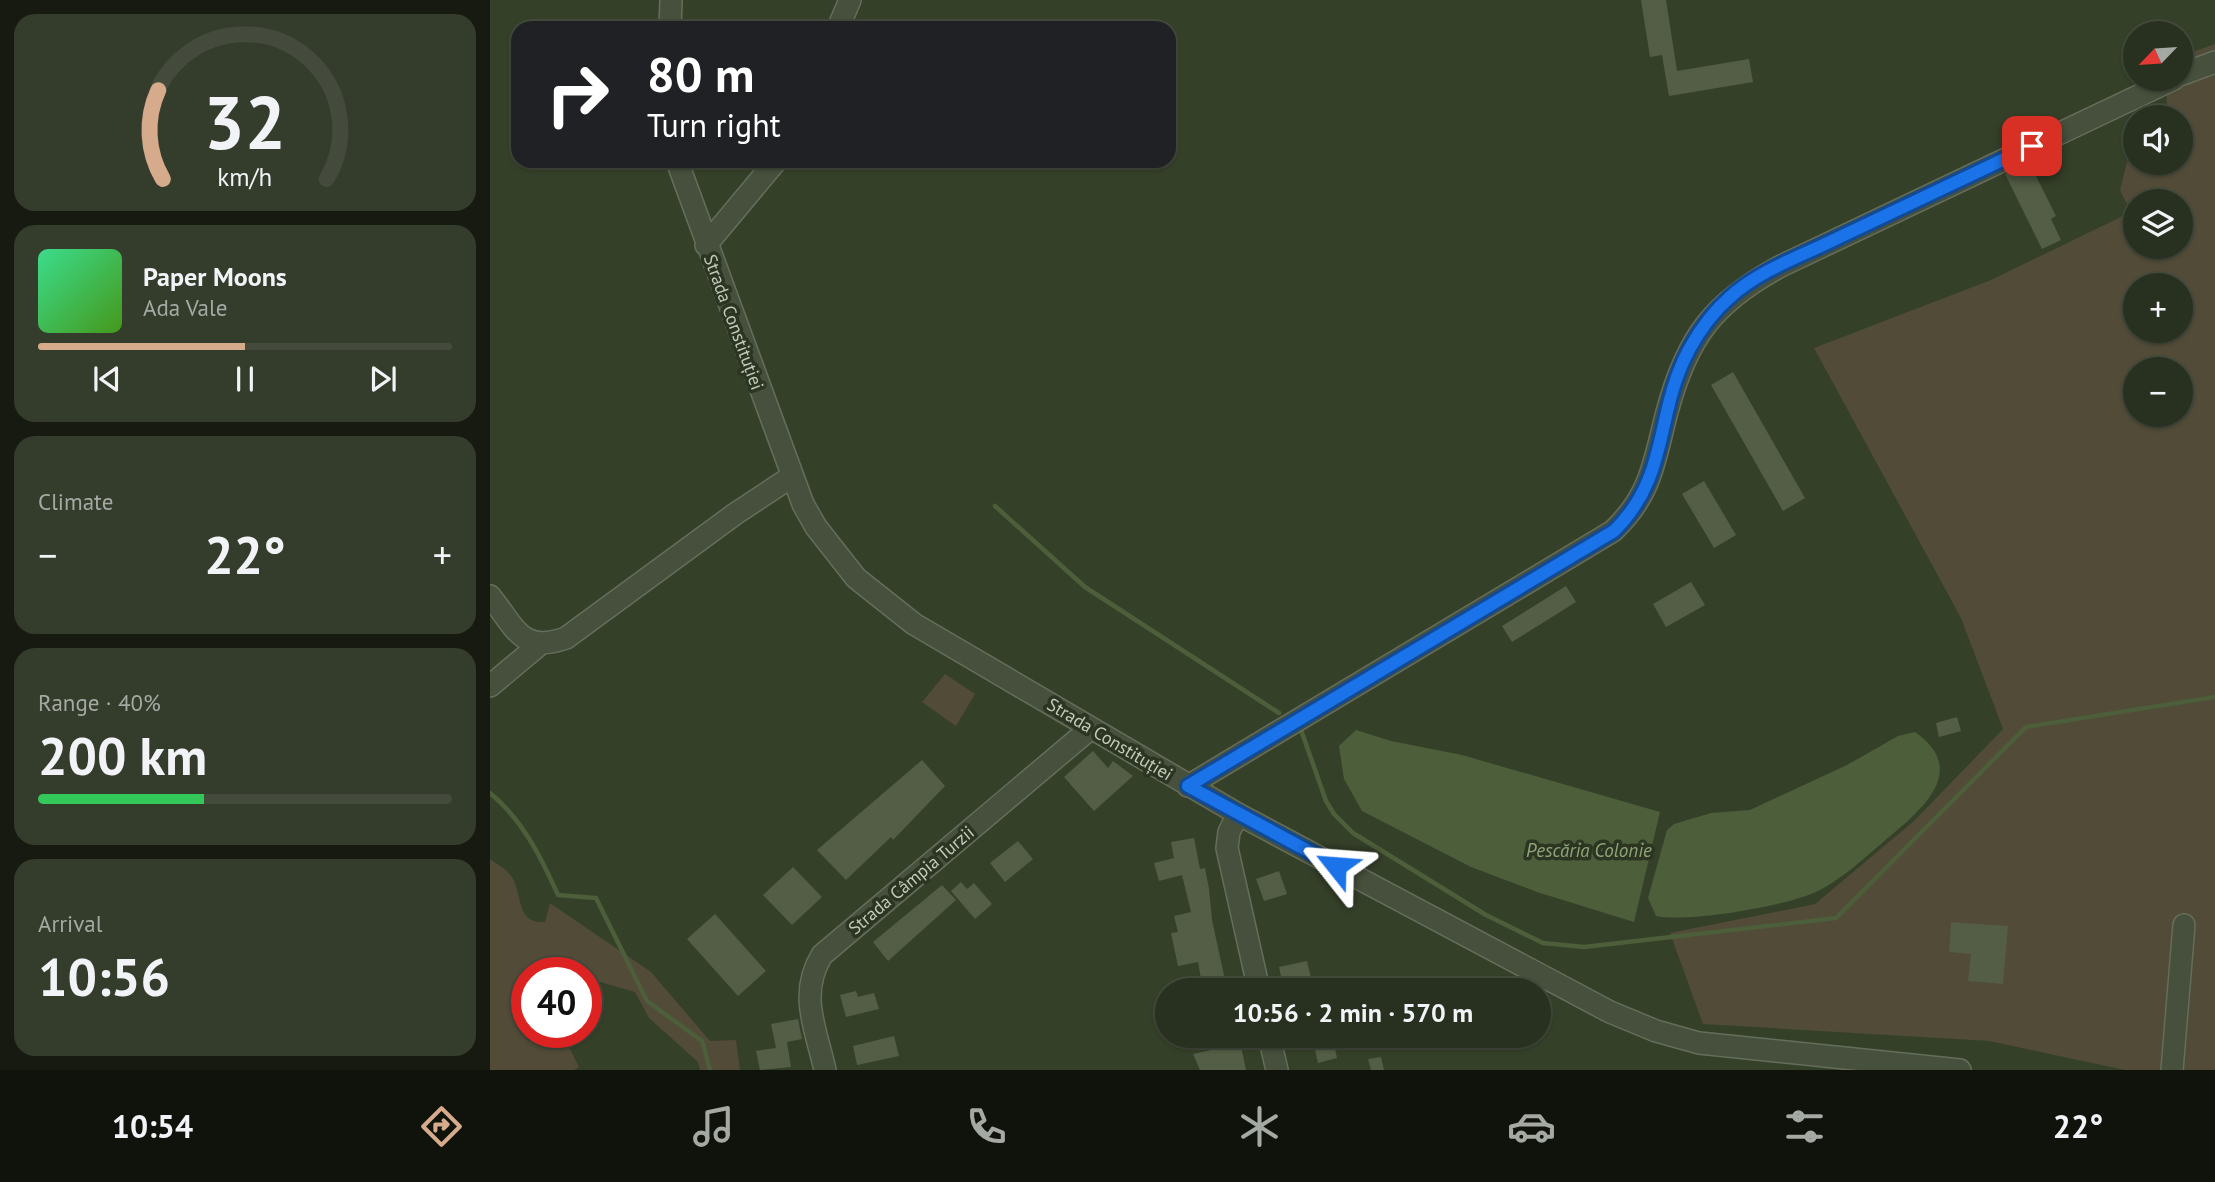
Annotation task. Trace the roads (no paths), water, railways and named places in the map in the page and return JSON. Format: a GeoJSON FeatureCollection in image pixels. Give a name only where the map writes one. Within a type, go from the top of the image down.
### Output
{"type":"FeatureCollection","features":[{"type":"Feature","properties":{"kind":"street"},"geometry":{"type":"LineString","coordinates":[[670,21],[671,0]]}},
{"type":"Feature","properties":{"kind":"street"},"geometry":{"type":"LineString","coordinates":[[841,21],[850,0]]}},
{"type":"Feature","properties":{"kind":"street"},"geometry":{"type":"LineString","coordinates":[[2193,70],[2215,62]]}},
{"type":"Feature","properties":{"kind":"street"},"geometry":{"type":"LineString","coordinates":[[1188,786],[1614,531],[1632,514],[1651,479],[1676,380],[1690,349],[1707,322],[1729,297],[1782,265],[2149,91]]}},
{"type":"Feature","properties":{"kind":"street","name":"Strada Constituției"},"geometry":{"type":"LineString","coordinates":[[679,168],[791,477],[809,515],[835,554],[880,600],[914,624],[1238,814],[1555,984],[1656,1031],[1699,1043],[1862,1065],[1960,1070]]}},
{"type":"Feature","properties":{"kind":"street"},"geometry":{"type":"LineString","coordinates":[[706,245],[770,168]]}},
{"type":"Feature","properties":{"kind":"street"},"geometry":{"type":"LineString","coordinates":[[490,686],[539,645],[566,638],[585,626],[735,514],[791,477]]}},
{"type":"Feature","properties":{"kind":"street"},"geometry":{"type":"LineString","coordinates":[[490,596],[529,642],[539,645]]}},
{"type":"Feature","properties":{"kind":"street","name":"Strada Câmpia Turzii"},"geometry":{"type":"LineString","coordinates":[[825,1070],[808,992],[813,971],[822,956],[1091,728]]}},
{"type":"Feature","properties":{"kind":"street"},"geometry":{"type":"LineString","coordinates":[[1238,814],[1229,832],[1227,848],[1256,978]]}},
{"type":"Feature","properties":{"kind":"street"},"geometry":{"type":"LineString","coordinates":[[2172,1070],[2184,925]]}},
{"type":"Feature","properties":{"kind":"street"},"geometry":{"type":"LineString","coordinates":[[1272,1048],[1277,1070]]}},
{"type":"Feature","properties":{"kind":"water","name":"Pescăria Colonie"},"geometry":{"type":"Polygon","coordinates":[[[1356,730],[1391,741],[1462,755],[1660,812],[1634,922],[1537,892],[1471,867],[1362,811],[1344,779],[1339,746],[1356,730]]]}},
{"type":"Feature","properties":{"kind":"water"},"geometry":{"type":"Polygon","coordinates":[[[1915,732],[1931,747],[1939,762],[1939,777],[1933,791],[1910,819],[1844,875],[1804,897],[1762,907],[1690,917],[1656,916],[1648,898],[1667,830],[1674,824],[1711,813],[1750,810],[1847,765],[1898,736],[1915,732]]]}},
{"type":"Feature","properties":{"kind":"waterway"},"geometry":{"type":"LineString","coordinates":[[995,506],[1085,587],[1279,713]]}},
{"type":"Feature","properties":{"kind":"waterway"},"geometry":{"type":"LineString","coordinates":[[1300,727],[1326,801],[1334,814],[1353,833],[1486,915],[1543,943],[1584,947],[1836,918],[2026,727],[2215,697]]}},
{"type":"Feature","properties":{"kind":"waterway"},"geometry":{"type":"LineString","coordinates":[[490,793],[521,827],[558,895],[596,898],[647,1001],[702,1041],[710,1070]]}}]}
